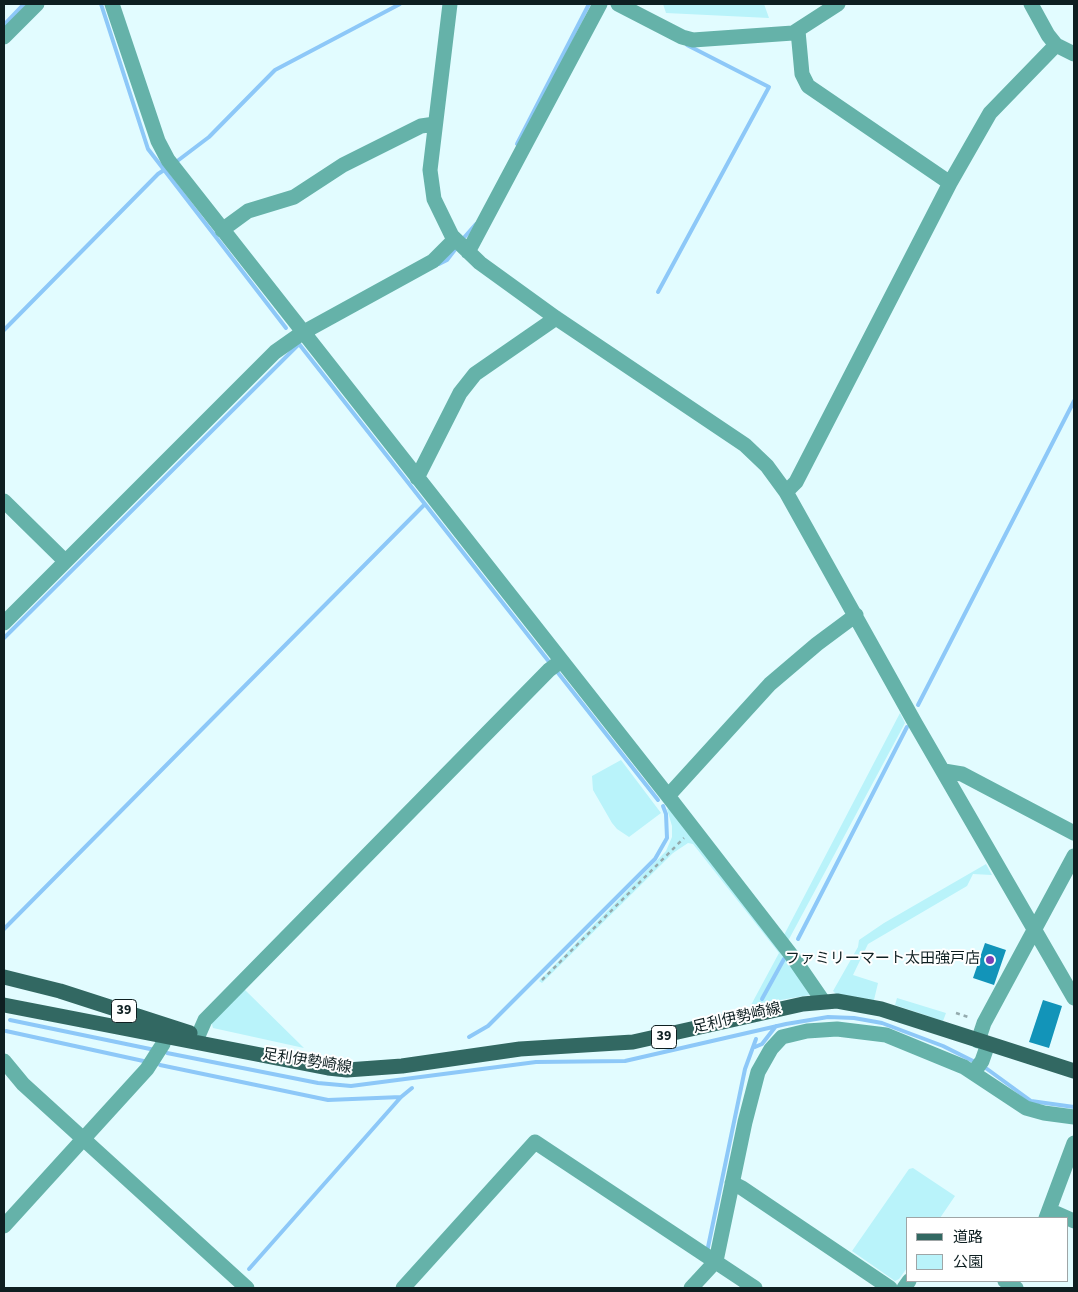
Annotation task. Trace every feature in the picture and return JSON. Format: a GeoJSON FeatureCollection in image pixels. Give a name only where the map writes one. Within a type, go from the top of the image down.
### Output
{"type":"FeatureCollection","features":[{"type":"Feature","properties":{"kind":"main road","name":"足利伊勢崎線"},"geometry":{"type":"LineString","coordinates":[[8,981],[60,991],[243,1051]]}},
{"type":"Feature","properties":{"kind":"main road","name":"足利伊勢崎線"},"geometry":{"type":"LineString","coordinates":[[4,1005],[328,1068],[370,1070],[520,1049],[654,1039],[823,1001],[868,1005],[1074,1071]]}},
{"type":"Feature","properties":{"kind":"street"},"geometry":{"type":"LineString","coordinates":[[4,37],[36,4]]}},
{"type":"Feature","properties":{"kind":"street"},"geometry":{"type":"LineString","coordinates":[[112,4],[158,142],[168,160],[668,796],[792,956],[819,992],[823,1001]]}},
{"type":"Feature","properties":{"kind":"street"},"geometry":{"type":"LineString","coordinates":[[450,4],[430,170],[437,208],[455,239],[468,252],[556,318],[745,445],[767,466],[786,492],[1074,998]]}},
{"type":"Feature","properties":{"kind":"street"},"geometry":{"type":"LineString","coordinates":[[468,252],[600,4]]}},
{"type":"Feature","properties":{"kind":"street"},"geometry":{"type":"LineString","coordinates":[[618,4],[682,37],[694,40],[798,31],[838,4]]}},
{"type":"Feature","properties":{"kind":"street"},"geometry":{"type":"LineString","coordinates":[[1031,4],[1056,45],[1074,54]]}},
{"type":"Feature","properties":{"kind":"street"},"geometry":{"type":"LineString","coordinates":[[798,31],[802,74],[808,86],[950,183]]}},
{"type":"Feature","properties":{"kind":"street"},"geometry":{"type":"LineString","coordinates":[[786,492],[796,482],[950,183],[990,113],[1056,45]]}},
{"type":"Feature","properties":{"kind":"street"},"geometry":{"type":"LineString","coordinates":[[222,230],[248,211],[294,197],[342,165],[421,126],[435,124]]}},
{"type":"Feature","properties":{"kind":"street"},"geometry":{"type":"LineString","coordinates":[[4,623],[274,352],[302,332],[433,261],[455,239]]}},
{"type":"Feature","properties":{"kind":"street"},"geometry":{"type":"LineString","coordinates":[[417,478],[460,393],[475,374],[556,318]]}},
{"type":"Feature","properties":{"kind":"street"},"geometry":{"type":"LineString","coordinates":[[4,501],[65,561]]}},
{"type":"Feature","properties":{"kind":"street"},"geometry":{"type":"LineString","coordinates":[[668,796],[770,684],[817,644],[856,615]]}},
{"type":"Feature","properties":{"kind":"street"},"geometry":{"type":"LineString","coordinates":[[198,1036],[205,1020],[549,670],[561,661]]}},
{"type":"Feature","properties":{"kind":"street"},"geometry":{"type":"LineString","coordinates":[[944,771],[962,774],[1074,833]]}},
{"type":"Feature","properties":{"kind":"street"},"geometry":{"type":"LineString","coordinates":[[978,1067],[983,1043],[984,1023],[1074,856]]}},
{"type":"Feature","properties":{"kind":"street"},"geometry":{"type":"LineString","coordinates":[[691,1288],[716,1261],[758,1072],[771,1049],[782,1037],[826,1030],[872,1032],[902,1040],[949,1059],[978,1067],[1026,1108],[1044,1114],[1074,1117]]}},
{"type":"Feature","properties":{"kind":"street"},"geometry":{"type":"LineString","coordinates":[[4,1226],[147,1069],[163,1044],[165,1037]]}},
{"type":"Feature","properties":{"kind":"street"},"geometry":{"type":"LineString","coordinates":[[4,1060],[23,1084],[247,1288]]}},
{"type":"Feature","properties":{"kind":"street"},"geometry":{"type":"LineString","coordinates":[[402,1288],[535,1142],[755,1288]]}},
{"type":"Feature","properties":{"kind":"street"},"geometry":{"type":"LineString","coordinates":[[1060,1217],[1047,1214],[1074,1143]]}},
{"type":"Feature","properties":{"kind":"street"},"geometry":{"type":"LineString","coordinates":[[732,1183],[890,1288]]}},
{"type":"Feature","properties":{"kind":"path"},"geometry":{"type":"LineString","coordinates":[[542,980],[693,829]]}},
{"type":"Feature","properties":{"kind":"path"},"geometry":{"type":"LineString","coordinates":[[956,1013],[972,1019]]}},
{"type":"Feature","properties":{"kind":"green space"},"geometry":{"type":"Polygon","coordinates":[[[663,4],[764,4],[769,18],[666,13],[663,4]]]}},
{"type":"Feature","properties":{"kind":"green space"},"geometry":{"type":"Polygon","coordinates":[[[900,713],[905,723],[788,941],[784,935],[900,713]]]}},
{"type":"Feature","properties":{"kind":"green space"},"geometry":{"type":"Polygon","coordinates":[[[621,760],[661,813],[629,837],[612,823],[593,790],[592,776],[621,760]]]}},
{"type":"Feature","properties":{"kind":"green space"},"geometry":{"type":"Polygon","coordinates":[[[669,807],[816,994],[751,1005],[779,953],[693,844],[688,843],[673,853],[542,983],[539,981],[666,851],[672,837],[672,826],[667,809],[669,807]]]}},
{"type":"Feature","properties":{"kind":"green space"},"geometry":{"type":"Polygon","coordinates":[[[986,864],[992,875],[973,874],[967,886],[868,944],[853,975],[878,983],[874,1000],[836,994],[833,991],[858,947],[859,940],[884,923],[986,864]]]}},
{"type":"Feature","properties":{"kind":"green space"},"geometry":{"type":"Polygon","coordinates":[[[243,988],[304,1048],[213,1028],[211,1021],[243,988]]]}},
{"type":"Feature","properties":{"kind":"green space"},"geometry":{"type":"Polygon","coordinates":[[[897,998],[946,1013],[943,1021],[895,1005],[897,998]]]}},
{"type":"Feature","properties":{"kind":"green space"},"geometry":{"type":"Polygon","coordinates":[[[913,1168],[955,1196],[941,1217],[906,1217],[906,1269],[899,1279],[895,1281],[852,1251],[909,1169],[913,1168]]]}},
{"type":"Feature","properties":{"kind":"building"},"geometry":{"type":"Polygon","coordinates":[[[985,943],[1006,950],[994,985],[973,978],[985,943]]]}},
{"type":"Feature","properties":{"kind":"building"},"geometry":{"type":"Polygon","coordinates":[[[1043,1000],[1062,1006],[1049,1048],[1029,1042],[1043,1000]]]}},
{"type":"Feature","properties":{"kind":"waterway"},"geometry":{"type":"LineString","coordinates":[[4,25],[24,4]]}},
{"type":"Feature","properties":{"kind":"waterway"},"geometry":{"type":"LineString","coordinates":[[101,4],[148,149],[286,328]]}},
{"type":"Feature","properties":{"kind":"waterway"},"geometry":{"type":"LineString","coordinates":[[176,162],[209,137],[275,70],[400,4]]}},
{"type":"Feature","properties":{"kind":"waterway"},"geometry":{"type":"LineString","coordinates":[[517,144],[589,4]]}},
{"type":"Feature","properties":{"kind":"waterway"},"geometry":{"type":"LineString","coordinates":[[658,292],[769,87],[687,45]]}},
{"type":"Feature","properties":{"kind":"waterway"},"geometry":{"type":"LineString","coordinates":[[4,330],[158,174],[170,166]]}},
{"type":"Feature","properties":{"kind":"waterway"},"geometry":{"type":"LineString","coordinates":[[461,241],[476,224]]}},
{"type":"Feature","properties":{"kind":"waterway"},"geometry":{"type":"LineString","coordinates":[[439,264],[447,260],[457,247]]}},
{"type":"Feature","properties":{"kind":"waterway"},"geometry":{"type":"LineString","coordinates":[[4,638],[299,344],[550,663]]}},
{"type":"Feature","properties":{"kind":"waterway"},"geometry":{"type":"LineString","coordinates":[[918,705],[1074,401]]}},
{"type":"Feature","properties":{"kind":"waterway"},"geometry":{"type":"LineString","coordinates":[[4,929],[425,504]]}},
{"type":"Feature","properties":{"kind":"waterway"},"geometry":{"type":"LineString","coordinates":[[555,669],[658,800]]}},
{"type":"Feature","properties":{"kind":"waterway"},"geometry":{"type":"LineString","coordinates":[[798,939],[907,727]]}},
{"type":"Feature","properties":{"kind":"waterway"},"geometry":{"type":"LineString","coordinates":[[469,1037],[488,1026],[655,859],[667,838],[666,814],[663,806]]}},
{"type":"Feature","properties":{"kind":"waterway"},"geometry":{"type":"LineString","coordinates":[[762,999],[784,959]]}},
{"type":"Feature","properties":{"kind":"waterway"},"geometry":{"type":"LineString","coordinates":[[167,1053],[318,1083],[351,1086],[536,1062],[625,1061],[786,1024],[828,1017],[854,1018],[882,1023],[943,1046],[977,1063]]}},
{"type":"Feature","properties":{"kind":"waterway"},"geometry":{"type":"LineString","coordinates":[[10,1020],[155,1050]]}},
{"type":"Feature","properties":{"kind":"waterway"},"geometry":{"type":"LineString","coordinates":[[755,1047],[762,1044],[776,1026]]}},
{"type":"Feature","properties":{"kind":"waterway"},"geometry":{"type":"LineString","coordinates":[[6,1031],[148,1062]]}},
{"type":"Feature","properties":{"kind":"waterway"},"geometry":{"type":"LineString","coordinates":[[707,1252],[745,1069],[756,1039]]}},
{"type":"Feature","properties":{"kind":"waterway"},"geometry":{"type":"LineString","coordinates":[[160,1065],[328,1100],[401,1097]]}},
{"type":"Feature","properties":{"kind":"waterway"},"geometry":{"type":"LineString","coordinates":[[983,1066],[1031,1101],[1074,1107]]}},
{"type":"Feature","properties":{"kind":"waterway"},"geometry":{"type":"LineString","coordinates":[[249,1269],[401,1097],[412,1088]]}},
{"type":"Feature","properties":{"kind":"place","name":"ファミリーマート太田強戸店"},"geometry":{"type":"Point","coordinates":[990,960]}}]}
